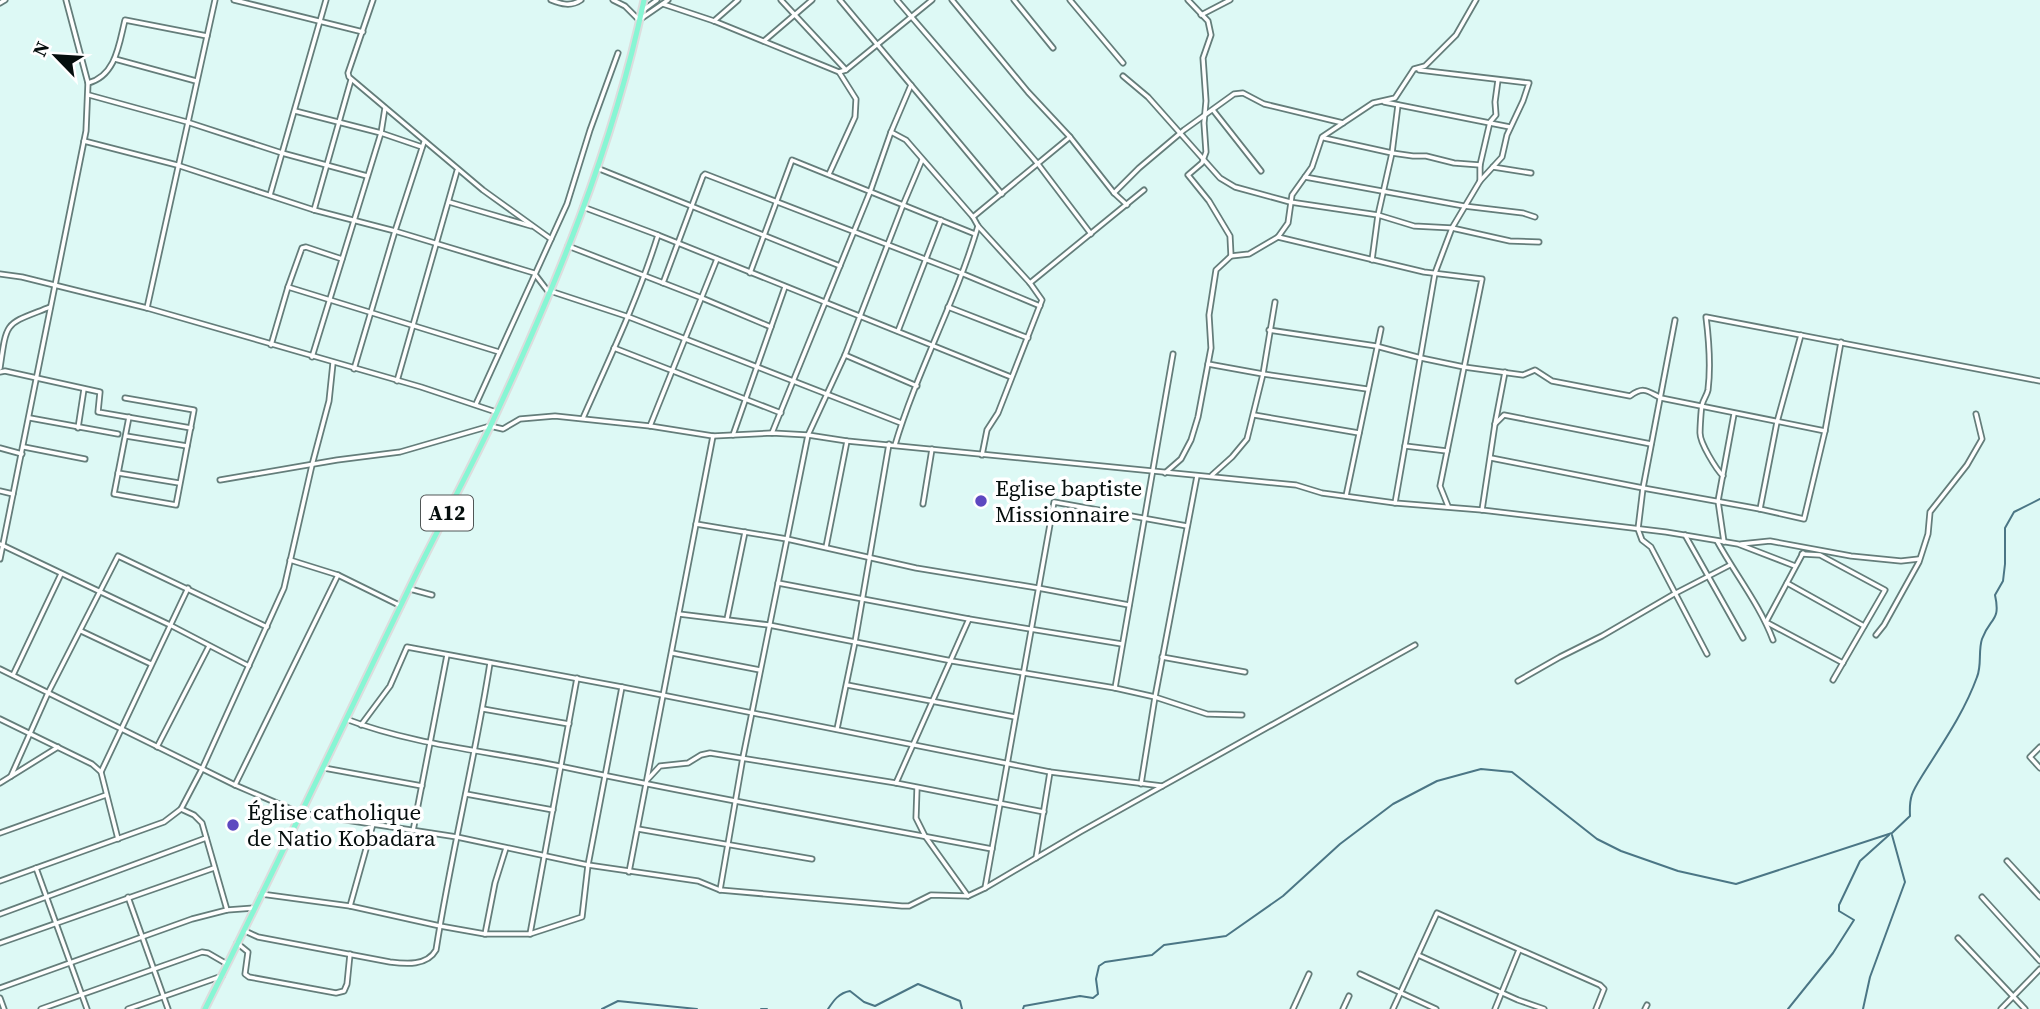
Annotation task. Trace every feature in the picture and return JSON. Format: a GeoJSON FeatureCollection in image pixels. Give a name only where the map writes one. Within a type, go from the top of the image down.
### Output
{"type":"FeatureCollection","features":[{"type":"Feature","properties":{"kind":"main road","name":"A12"},"geometry":{"type":"LineString","coordinates":[[205,1009],[490,426],[551,291],[597,168],[643,0]]}},
{"type":"Feature","properties":{"kind":"street"},"geometry":{"type":"LineString","coordinates":[[0,3],[5,0]]}},
{"type":"Feature","properties":{"kind":"street"},"geometry":{"type":"LineString","coordinates":[[0,559],[84,141],[88,83],[66,0]]}},
{"type":"Feature","properties":{"kind":"street"},"geometry":{"type":"LineString","coordinates":[[147,308],[215,0]]}},
{"type":"Feature","properties":{"kind":"street"},"geometry":{"type":"LineString","coordinates":[[234,0],[363,32]]}},
{"type":"Feature","properties":{"kind":"street"},"geometry":{"type":"LineString","coordinates":[[270,195],[326,0]]}},
{"type":"Feature","properties":{"kind":"street"},"geometry":{"type":"LineString","coordinates":[[373,0],[348,73],[351,80],[423,145],[551,239]]}},
{"type":"Feature","properties":{"kind":"street"},"geometry":{"type":"LineString","coordinates":[[551,0],[571,4],[581,0]]}},
{"type":"Feature","properties":{"kind":"street"},"geometry":{"type":"LineString","coordinates":[[613,0],[625,6],[639,20],[668,0]]}},
{"type":"Feature","properties":{"kind":"street"},"geometry":{"type":"LineString","coordinates":[[625,6],[626,0]]}},
{"type":"Feature","properties":{"kind":"street"},"geometry":{"type":"LineString","coordinates":[[641,11],[657,0]]}},
{"type":"Feature","properties":{"kind":"street"},"geometry":{"type":"LineString","coordinates":[[713,20],[738,0]]}},
{"type":"Feature","properties":{"kind":"street"},"geometry":{"type":"LineString","coordinates":[[781,0],[846,70]]}},
{"type":"Feature","properties":{"kind":"street"},"geometry":{"type":"LineString","coordinates":[[764,41],[812,0]]}},
{"type":"Feature","properties":{"kind":"street"},"geometry":{"type":"LineString","coordinates":[[840,0],[1002,194]]}},
{"type":"Feature","properties":{"kind":"street"},"geometry":{"type":"LineString","coordinates":[[897,0],[1038,164],[1091,234]]}},
{"type":"Feature","properties":{"kind":"street"},"geometry":{"type":"LineString","coordinates":[[839,72],[846,70],[932,0]]}},
{"type":"Feature","properties":{"kind":"street"},"geometry":{"type":"LineString","coordinates":[[952,0],[1127,205]]}},
{"type":"Feature","properties":{"kind":"street"},"geometry":{"type":"LineString","coordinates":[[1014,0],[1053,48]]}},
{"type":"Feature","properties":{"kind":"street"},"geometry":{"type":"LineString","coordinates":[[1070,0],[1124,62]]}},
{"type":"Feature","properties":{"kind":"street"},"geometry":{"type":"LineString","coordinates":[[1188,0],[1208,21],[1211,35],[1203,58],[1207,138],[1205,159],[1188,176],[1209,201],[1230,236],[1231,256]]}},
{"type":"Feature","properties":{"kind":"street"},"geometry":{"type":"LineString","coordinates":[[1201,15],[1230,0]]}},
{"type":"Feature","properties":{"kind":"street"},"geometry":{"type":"LineString","coordinates":[[1165,473],[1181,459],[1191,440],[1198,417],[1211,348],[1209,315],[1216,270],[1231,256],[1249,254],[1278,237],[1288,223],[1292,195],[1312,167],[1322,137],[1373,103],[1395,98],[1414,69],[1425,66],[1456,35],[1476,0]]}},
{"type":"Feature","properties":{"kind":"street"},"geometry":{"type":"LineString","coordinates":[[663,4],[713,20],[839,72],[856,99],[855,117],[829,174]]}},
{"type":"Feature","properties":{"kind":"street"},"geometry":{"type":"LineString","coordinates":[[88,83],[97,81],[116,59],[125,20],[207,36]]}},
{"type":"Feature","properties":{"kind":"street"},"geometry":{"type":"LineString","coordinates":[[476,404],[567,204],[618,53]]}},
{"type":"Feature","properties":{"kind":"street"},"geometry":{"type":"LineString","coordinates":[[116,59],[196,80]]}},
{"type":"Feature","properties":{"kind":"street"},"geometry":{"type":"LineString","coordinates":[[1395,503],[1435,273],[1452,228],[1464,206],[1480,181],[1502,157],[1507,135],[1529,83],[1414,69]]}},
{"type":"Feature","properties":{"kind":"street"},"geometry":{"type":"LineString","coordinates":[[1123,76],[1148,97],[1220,177],[1235,187],[1290,202],[1378,215],[1414,226],[1452,228],[1510,241],[1539,242]]}},
{"type":"Feature","properties":{"kind":"street"},"geometry":{"type":"LineString","coordinates":[[314,209],[351,80]]}},
{"type":"Feature","properties":{"kind":"street"},"geometry":{"type":"LineString","coordinates":[[1480,181],[1479,165],[1490,122],[1496,115],[1494,102],[1498,80]]}},
{"type":"Feature","properties":{"kind":"street"},"geometry":{"type":"LineString","coordinates":[[772,433],[855,231],[911,85]]}},
{"type":"Feature","properties":{"kind":"street"},"geometry":{"type":"LineString","coordinates":[[1114,192],[1181,132],[1234,94],[1243,93],[1264,104],[1343,123]]}},
{"type":"Feature","properties":{"kind":"street"},"geometry":{"type":"LineString","coordinates":[[89,95],[367,176]]}},
{"type":"Feature","properties":{"kind":"street"},"geometry":{"type":"LineString","coordinates":[[1382,102],[1511,127]]}},
{"type":"Feature","properties":{"kind":"street"},"geometry":{"type":"LineString","coordinates":[[1372,260],[1378,215],[1392,153],[1398,104]]}},
{"type":"Feature","properties":{"kind":"street"},"geometry":{"type":"LineString","coordinates":[[312,357],[381,133],[385,108]]}},
{"type":"Feature","properties":{"kind":"street"},"geometry":{"type":"LineString","coordinates":[[1213,110],[1261,171]]}},
{"type":"Feature","properties":{"kind":"street"},"geometry":{"type":"LineString","coordinates":[[295,111],[423,145]]}},
{"type":"Feature","properties":{"kind":"street"},"geometry":{"type":"LineString","coordinates":[[891,132],[906,140],[1042,300],[998,413],[987,430],[982,455]]}},
{"type":"Feature","properties":{"kind":"street"},"geometry":{"type":"LineString","coordinates":[[973,217],[1070,137]]}},
{"type":"Feature","properties":{"kind":"street"},"geometry":{"type":"LineString","coordinates":[[1322,137],[1392,153],[1479,165]]}},
{"type":"Feature","properties":{"kind":"street"},"geometry":{"type":"LineString","coordinates":[[84,141],[177,165],[314,209],[534,273],[547,290],[629,317],[901,423]]}},
{"type":"Feature","properties":{"kind":"street"},"geometry":{"type":"LineString","coordinates":[[354,369],[423,145]]}},
{"type":"Feature","properties":{"kind":"street"},"geometry":{"type":"LineString","coordinates":[[750,273],[792,160],[975,234]]}},
{"type":"Feature","properties":{"kind":"street"},"geometry":{"type":"LineString","coordinates":[[720,890],[743,757],[808,435],[845,355],[922,160]]}},
{"type":"Feature","properties":{"kind":"street"},"geometry":{"type":"LineString","coordinates":[[1493,167],[1531,173]]}},
{"type":"Feature","properties":{"kind":"street"},"geometry":{"type":"LineString","coordinates":[[597,168],[841,266]]}},
{"type":"Feature","properties":{"kind":"street"},"geometry":{"type":"LineString","coordinates":[[397,381],[457,170]]}},
{"type":"Feature","properties":{"kind":"street"},"geometry":{"type":"LineString","coordinates":[[663,283],[705,174],[1040,306]]}},
{"type":"Feature","properties":{"kind":"street"},"geometry":{"type":"LineString","coordinates":[[1305,177],[1464,206],[1523,213],[1535,218]]}},
{"type":"Feature","properties":{"kind":"street"},"geometry":{"type":"LineString","coordinates":[[1030,283],[1144,190]]}},
{"type":"Feature","properties":{"kind":"street"},"geometry":{"type":"LineString","coordinates":[[449,202],[537,228]]}},
{"type":"Feature","properties":{"kind":"street"},"geometry":{"type":"LineString","coordinates":[[583,207],[1011,377]]}},
{"type":"Feature","properties":{"kind":"street"},"geometry":{"type":"LineString","coordinates":[[898,331],[940,220]]}},
{"type":"Feature","properties":{"kind":"street"},"geometry":{"type":"LineString","coordinates":[[837,729],[892,445],[978,226]]}},
{"type":"Feature","properties":{"kind":"street"},"geometry":{"type":"LineString","coordinates":[[583,418],[629,317],[658,235]]}},
{"type":"Feature","properties":{"kind":"street"},"geometry":{"type":"LineString","coordinates":[[1278,237],[1424,272],[1482,279],[1440,486],[1448,506]]}},
{"type":"Feature","properties":{"kind":"street"},"geometry":{"type":"LineString","coordinates":[[271,345],[288,287],[304,246],[342,259]]}},
{"type":"Feature","properties":{"kind":"street"},"geometry":{"type":"LineString","coordinates":[[568,246],[771,327]]}},
{"type":"Feature","properties":{"kind":"street"},"geometry":{"type":"LineString","coordinates":[[650,426],[718,259]]}},
{"type":"Feature","properties":{"kind":"street"},"geometry":{"type":"LineString","coordinates":[[0,274],[54,284],[147,308],[496,412]]}},
{"type":"Feature","properties":{"kind":"street"},"geometry":{"type":"LineString","coordinates":[[288,287],[499,352]]}},
{"type":"Feature","properties":{"kind":"street"},"geometry":{"type":"LineString","coordinates":[[733,435],[785,287]]}},
{"type":"Feature","properties":{"kind":"street"},"geometry":{"type":"LineString","coordinates":[[1210,476],[1232,457],[1247,439],[1263,374],[1275,302]]}},
{"type":"Feature","properties":{"kind":"street"},"geometry":{"type":"LineString","coordinates":[[51,306],[14,322],[7,329],[0,370],[101,394],[98,412],[191,428]]}},
{"type":"Feature","properties":{"kind":"street"},"geometry":{"type":"LineString","coordinates":[[948,307],[1028,338]]}},
{"type":"Feature","properties":{"kind":"street"},"geometry":{"type":"LineString","coordinates":[[1723,476],[1713,466],[1700,435],[1709,368],[1706,317],[2040,381]]}},
{"type":"Feature","properties":{"kind":"street"},"geometry":{"type":"LineString","coordinates":[[1675,320],[1643,488],[1638,529],[1707,654]]}},
{"type":"Feature","properties":{"kind":"street"},"geometry":{"type":"LineString","coordinates":[[1346,496],[1381,329]]}},
{"type":"Feature","properties":{"kind":"street"},"geometry":{"type":"LineString","coordinates":[[1269,330],[1376,346],[1464,367],[1523,375],[1535,370],[1552,381],[1630,396],[1639,390],[1645,390],[1661,398],[1825,431]]}},
{"type":"Feature","properties":{"kind":"street"},"geometry":{"type":"LineString","coordinates":[[1760,509],[1777,422],[1801,335]]}},
{"type":"Feature","properties":{"kind":"street"},"geometry":{"type":"LineString","coordinates":[[1491,458],[1804,519],[1842,342]]}},
{"type":"Feature","properties":{"kind":"street"},"geometry":{"type":"LineString","coordinates":[[614,348],[780,413]]}},
{"type":"Feature","properties":{"kind":"street"},"geometry":{"type":"LineString","coordinates":[[1115,688],[1173,354]]}},
{"type":"Feature","properties":{"kind":"street"},"geometry":{"type":"LineString","coordinates":[[845,355],[917,386]]}},
{"type":"Feature","properties":{"kind":"street"},"geometry":{"type":"LineString","coordinates":[[0,881],[164,822],[181,809],[202,769],[284,588],[329,401],[333,363]]}},
{"type":"Feature","properties":{"kind":"street"},"geometry":{"type":"LineString","coordinates":[[1208,364],[1367,389]]}},
{"type":"Feature","properties":{"kind":"street"},"geometry":{"type":"LineString","coordinates":[[1482,510],[1505,372]]}},
{"type":"Feature","properties":{"kind":"street"},"geometry":{"type":"LineString","coordinates":[[78,428],[84,389]]}},
{"type":"Feature","properties":{"kind":"street"},"geometry":{"type":"LineString","coordinates":[[125,398],[194,410],[176,505],[114,494],[129,417]]}},
{"type":"Feature","properties":{"kind":"street"},"geometry":{"type":"LineString","coordinates":[[1724,542],[1718,501],[1734,414]]}},
{"type":"Feature","properties":{"kind":"street"},"geometry":{"type":"LineString","coordinates":[[1876,635],[1913,574],[1928,534],[1930,512],[1952,481],[1968,465],[1982,439],[1976,414]]}},
{"type":"Feature","properties":{"kind":"street"},"geometry":{"type":"LineString","coordinates":[[1254,415],[1359,433]]}},
{"type":"Feature","properties":{"kind":"street"},"geometry":{"type":"LineString","coordinates":[[1495,424],[1504,415],[1651,444]]}},
{"type":"Feature","properties":{"kind":"street"},"geometry":{"type":"LineString","coordinates":[[220,480],[400,452],[490,426],[503,429],[520,419],[555,416],[713,436],[772,433],[808,435],[982,455],[1296,485],[1322,492],[1395,503],[1448,506],[1685,535],[1738,544],[1796,566]]}},
{"type":"Feature","properties":{"kind":"street"},"geometry":{"type":"LineString","coordinates":[[30,418],[118,434]]}},
{"type":"Feature","properties":{"kind":"street"},"geometry":{"type":"LineString","coordinates":[[126,436],[187,446]]}},
{"type":"Feature","properties":{"kind":"street"},"geometry":{"type":"LineString","coordinates":[[629,872],[713,436]]}},
{"type":"Feature","properties":{"kind":"street"},"geometry":{"type":"LineString","coordinates":[[826,547],[847,441]]}},
{"type":"Feature","properties":{"kind":"street"},"geometry":{"type":"LineString","coordinates":[[1405,446],[1447,451]]}},
{"type":"Feature","properties":{"kind":"street"},"geometry":{"type":"LineString","coordinates":[[24,447],[85,459]]}},
{"type":"Feature","properties":{"kind":"street"},"geometry":{"type":"LineString","coordinates":[[0,448],[22,454]]}},
{"type":"Feature","properties":{"kind":"street"},"geometry":{"type":"LineString","coordinates":[[923,504],[932,449]]}},
{"type":"Feature","properties":{"kind":"street"},"geometry":{"type":"LineString","coordinates":[[118,473],[179,483]]}},
{"type":"Feature","properties":{"kind":"street"},"geometry":{"type":"LineString","coordinates":[[1141,784],[1197,476]]}},
{"type":"Feature","properties":{"kind":"street"},"geometry":{"type":"LineString","coordinates":[[0,491],[13,494]]}},
{"type":"Feature","properties":{"kind":"street"},"geometry":{"type":"LineString","coordinates":[[985,888],[1054,502],[1187,526]]}},
{"type":"Feature","properties":{"kind":"street"},"geometry":{"type":"LineString","coordinates":[[696,524],[787,539],[916,568],[1129,605]]}},
{"type":"Feature","properties":{"kind":"street"},"geometry":{"type":"LineString","coordinates":[[726,620],[745,532]]}},
{"type":"Feature","properties":{"kind":"street"},"geometry":{"type":"LineString","coordinates":[[1685,535],[1743,638]]}},
{"type":"Feature","properties":{"kind":"street"},"geometry":{"type":"LineString","coordinates":[[1717,541],[1766,622],[1773,640]]}},
{"type":"Feature","properties":{"kind":"street"},"geometry":{"type":"LineString","coordinates":[[1738,544],[1770,541],[1851,556],[1894,560],[1919,559]]}},
{"type":"Feature","properties":{"kind":"street"},"geometry":{"type":"LineString","coordinates":[[2,545],[249,666]]}},
{"type":"Feature","properties":{"kind":"street"},"geometry":{"type":"LineString","coordinates":[[1766,622],[1805,548]]}},
{"type":"Feature","properties":{"kind":"street"},"geometry":{"type":"LineString","coordinates":[[1802,554],[1820,555],[1885,590],[1833,680]]}},
{"type":"Feature","properties":{"kind":"street"},"geometry":{"type":"LineString","coordinates":[[11,776],[48,693],[118,556],[267,627]]}},
{"type":"Feature","properties":{"kind":"street"},"geometry":{"type":"LineString","coordinates":[[290,560],[338,575],[401,606]]}},
{"type":"Feature","properties":{"kind":"street"},"geometry":{"type":"LineString","coordinates":[[1518,681],[1730,565]]}},
{"type":"Feature","properties":{"kind":"street"},"geometry":{"type":"LineString","coordinates":[[13,675],[61,574]]}},
{"type":"Feature","properties":{"kind":"street"},"geometry":{"type":"LineString","coordinates":[[235,785],[338,575]]}},
{"type":"Feature","properties":{"kind":"street"},"geometry":{"type":"LineString","coordinates":[[778,583],[1122,644]]}},
{"type":"Feature","properties":{"kind":"street"},"geometry":{"type":"LineString","coordinates":[[1787,583],[1864,626]]}},
{"type":"Feature","properties":{"kind":"street"},"geometry":{"type":"LineString","coordinates":[[101,772],[188,588]]}},
{"type":"Feature","properties":{"kind":"street"},"geometry":{"type":"LineString","coordinates":[[410,589],[432,594]]}},
{"type":"Feature","properties":{"kind":"street"},"geometry":{"type":"LineString","coordinates":[[679,614],[769,625],[952,661],[1115,688],[1155,697],[1207,714],[1242,715]]}},
{"type":"Feature","properties":{"kind":"street"},"geometry":{"type":"LineString","coordinates":[[895,783],[970,619]]}},
{"type":"Feature","properties":{"kind":"street"},"geometry":{"type":"LineString","coordinates":[[1766,622],[1843,663]]}},
{"type":"Feature","properties":{"kind":"street"},"geometry":{"type":"LineString","coordinates":[[81,631],[151,664]]}},
{"type":"Feature","properties":{"kind":"street"},"geometry":{"type":"LineString","coordinates":[[0,669],[235,785],[300,813],[457,837],[588,865],[698,881],[720,890],[909,906],[931,895],[968,895],[985,888],[1415,645]]}},
{"type":"Feature","properties":{"kind":"street"},"geometry":{"type":"LineString","coordinates":[[157,747],[209,646]]}},
{"type":"Feature","properties":{"kind":"street"},"geometry":{"type":"LineString","coordinates":[[361,725],[390,686],[407,647],[1050,772],[1162,786]]}},
{"type":"Feature","properties":{"kind":"street"},"geometry":{"type":"LineString","coordinates":[[672,653],[760,670]]}},
{"type":"Feature","properties":{"kind":"street"},"geometry":{"type":"LineString","coordinates":[[413,831],[447,655]]}},
{"type":"Feature","properties":{"kind":"street"},"geometry":{"type":"LineString","coordinates":[[1162,657],[1245,672]]}},
{"type":"Feature","properties":{"kind":"street"},"geometry":{"type":"LineString","coordinates":[[243,930],[258,937],[390,962],[410,964],[433,956],[490,663]]}},
{"type":"Feature","properties":{"kind":"street"},"geometry":{"type":"LineString","coordinates":[[530,934],[577,678]]}},
{"type":"Feature","properties":{"kind":"street"},"geometry":{"type":"LineString","coordinates":[[847,685],[1015,717]]}},
{"type":"Feature","properties":{"kind":"street"},"geometry":{"type":"LineString","coordinates":[[261,894],[350,906],[485,934],[530,934],[582,917],[588,865],[622,687]]}},
{"type":"Feature","properties":{"kind":"street"},"geometry":{"type":"LineString","coordinates":[[483,709],[569,724]]}},
{"type":"Feature","properties":{"kind":"street"},"geometry":{"type":"LineString","coordinates":[[0,719],[92,764],[101,772],[118,839]]}},
{"type":"Feature","properties":{"kind":"street"},"geometry":{"type":"LineString","coordinates":[[346,719],[431,744],[562,766],[992,849]]}},
{"type":"Feature","properties":{"kind":"street"},"geometry":{"type":"LineString","coordinates":[[0,783],[58,747]]}},
{"type":"Feature","properties":{"kind":"street"},"geometry":{"type":"LineString","coordinates":[[2040,747],[2030,757],[2040,768]]}},
{"type":"Feature","properties":{"kind":"street"},"geometry":{"type":"LineString","coordinates":[[647,782],[660,766],[688,764],[705,754],[743,757],[895,783],[1044,812]]}},
{"type":"Feature","properties":{"kind":"street"},"geometry":{"type":"LineString","coordinates":[[322,767],[422,786]]}},
{"type":"Feature","properties":{"kind":"street"},"geometry":{"type":"LineString","coordinates":[[1036,858],[1050,772]]}},
{"type":"Feature","properties":{"kind":"street"},"geometry":{"type":"LineString","coordinates":[[918,788],[916,818],[925,836],[968,895]]}},
{"type":"Feature","properties":{"kind":"street"},"geometry":{"type":"LineString","coordinates":[[466,793],[554,810]]}},
{"type":"Feature","properties":{"kind":"street"},"geometry":{"type":"LineString","coordinates":[[0,833],[106,795]]}},
{"type":"Feature","properties":{"kind":"street"},"geometry":{"type":"LineString","coordinates":[[181,809],[194,815],[202,823],[227,910]]}},
{"type":"Feature","properties":{"kind":"street"},"geometry":{"type":"LineString","coordinates":[[350,906],[373,824]]}},
{"type":"Feature","properties":{"kind":"street"},"geometry":{"type":"LineString","coordinates":[[638,829],[812,859]]}},
{"type":"Feature","properties":{"kind":"street"},"geometry":{"type":"LineString","coordinates":[[0,914],[206,838]]}},
{"type":"Feature","properties":{"kind":"street"},"geometry":{"type":"LineString","coordinates":[[485,934],[495,883],[506,848]]}},
{"type":"Feature","properties":{"kind":"street"},"geometry":{"type":"LineString","coordinates":[[2007,861],[2040,897]]}},
{"type":"Feature","properties":{"kind":"street"},"geometry":{"type":"LineString","coordinates":[[36,868],[87,1009]]}},
{"type":"Feature","properties":{"kind":"street"},"geometry":{"type":"LineString","coordinates":[[0,943],[214,868]]}},
{"type":"Feature","properties":{"kind":"street"},"geometry":{"type":"LineString","coordinates":[[128,897],[168,1009]]}},
{"type":"Feature","properties":{"kind":"street"},"geometry":{"type":"LineString","coordinates":[[1982,897],[2040,961]]}},
{"type":"Feature","properties":{"kind":"street"},"geometry":{"type":"LineString","coordinates":[[0,988],[192,919],[227,910],[254,908]]}},
{"type":"Feature","properties":{"kind":"street"},"geometry":{"type":"LineString","coordinates":[[1393,1009],[1437,913],[1603,986],[1596,1009]]}},
{"type":"Feature","properties":{"kind":"street"},"geometry":{"type":"LineString","coordinates":[[1958,939],[2025,1009]]}},
{"type":"Feature","properties":{"kind":"street"},"geometry":{"type":"LineString","coordinates":[[237,943],[248,952],[245,974],[249,978],[336,993],[344,990],[347,984],[350,954]]}},
{"type":"Feature","properties":{"kind":"street"},"geometry":{"type":"LineString","coordinates":[[1495,1009],[1519,950]]}},
{"type":"Feature","properties":{"kind":"street"},"geometry":{"type":"LineString","coordinates":[[41,1009],[202,952],[227,964]]}},
{"type":"Feature","properties":{"kind":"street"},"geometry":{"type":"LineString","coordinates":[[1419,955],[1534,1007],[1544,1009]]}},
{"type":"Feature","properties":{"kind":"street"},"geometry":{"type":"LineString","coordinates":[[2001,1009],[2040,970]]}},
{"type":"Feature","properties":{"kind":"street"},"geometry":{"type":"LineString","coordinates":[[1293,1009],[1308,974]]}},
{"type":"Feature","properties":{"kind":"street"},"geometry":{"type":"LineString","coordinates":[[1360,974],[1436,1009]]}},
{"type":"Feature","properties":{"kind":"street"},"geometry":{"type":"LineString","coordinates":[[128,1009],[222,976]]}},
{"type":"Feature","properties":{"kind":"street"},"geometry":{"type":"LineString","coordinates":[[1343,1009],[1349,996]]}},
{"type":"Feature","properties":{"kind":"street"},"geometry":{"type":"LineString","coordinates":[[0,998],[4,1009]]}},
{"type":"Feature","properties":{"kind":"waterway"},"geometry":{"type":"LineString","coordinates":[[1023,1009],[1024,1006],[1080,996],[1093,998],[1098,994],[1096,979],[1099,966],[1105,962],[1152,955],[1164,945],[1226,936],[1283,896],[1340,844],[1393,804],[1437,781],[1481,769],[1512,772],[1597,839],[1621,851],[1678,871],[1736,884],[1892,833],[1910,816],[1914,791],[1959,716],[1977,677],[1982,639],[1996,615],[1995,595],[2003,581],[2005,528],[2014,512],[2040,499]]}},
{"type":"Feature","properties":{"kind":"waterway"},"geometry":{"type":"LineString","coordinates":[[1788,1009],[1833,953],[1854,920],[1839,911],[1839,905],[1860,861],[1889,835]]}},
{"type":"Feature","properties":{"kind":"waterway"},"geometry":{"type":"LineString","coordinates":[[1863,1009],[1870,977],[1905,882],[1892,835]]}},
{"type":"Feature","properties":{"kind":"waterway"},"geometry":{"type":"LineString","coordinates":[[828,1009],[837,997],[846,992],[850,991],[864,1002],[875,1006],[918,984],[960,1001],[962,1009]]}},
{"type":"Feature","properties":{"kind":"waterway"},"geometry":{"type":"LineString","coordinates":[[602,1009],[618,1001],[697,1009]]}},
{"type":"Feature","properties":{"kind":"waterway"},"geometry":{"type":"LineString","coordinates":[[761,1009],[767,1009]]}},
{"type":"Feature","properties":{"kind":"place","name":"Eglise baptiste Missionnaire"},"geometry":{"type":"Point","coordinates":[981,501]}},
{"type":"Feature","properties":{"kind":"place","name":"Église catholique de Natio Kobadara"},"geometry":{"type":"Point","coordinates":[233,825]}}]}
